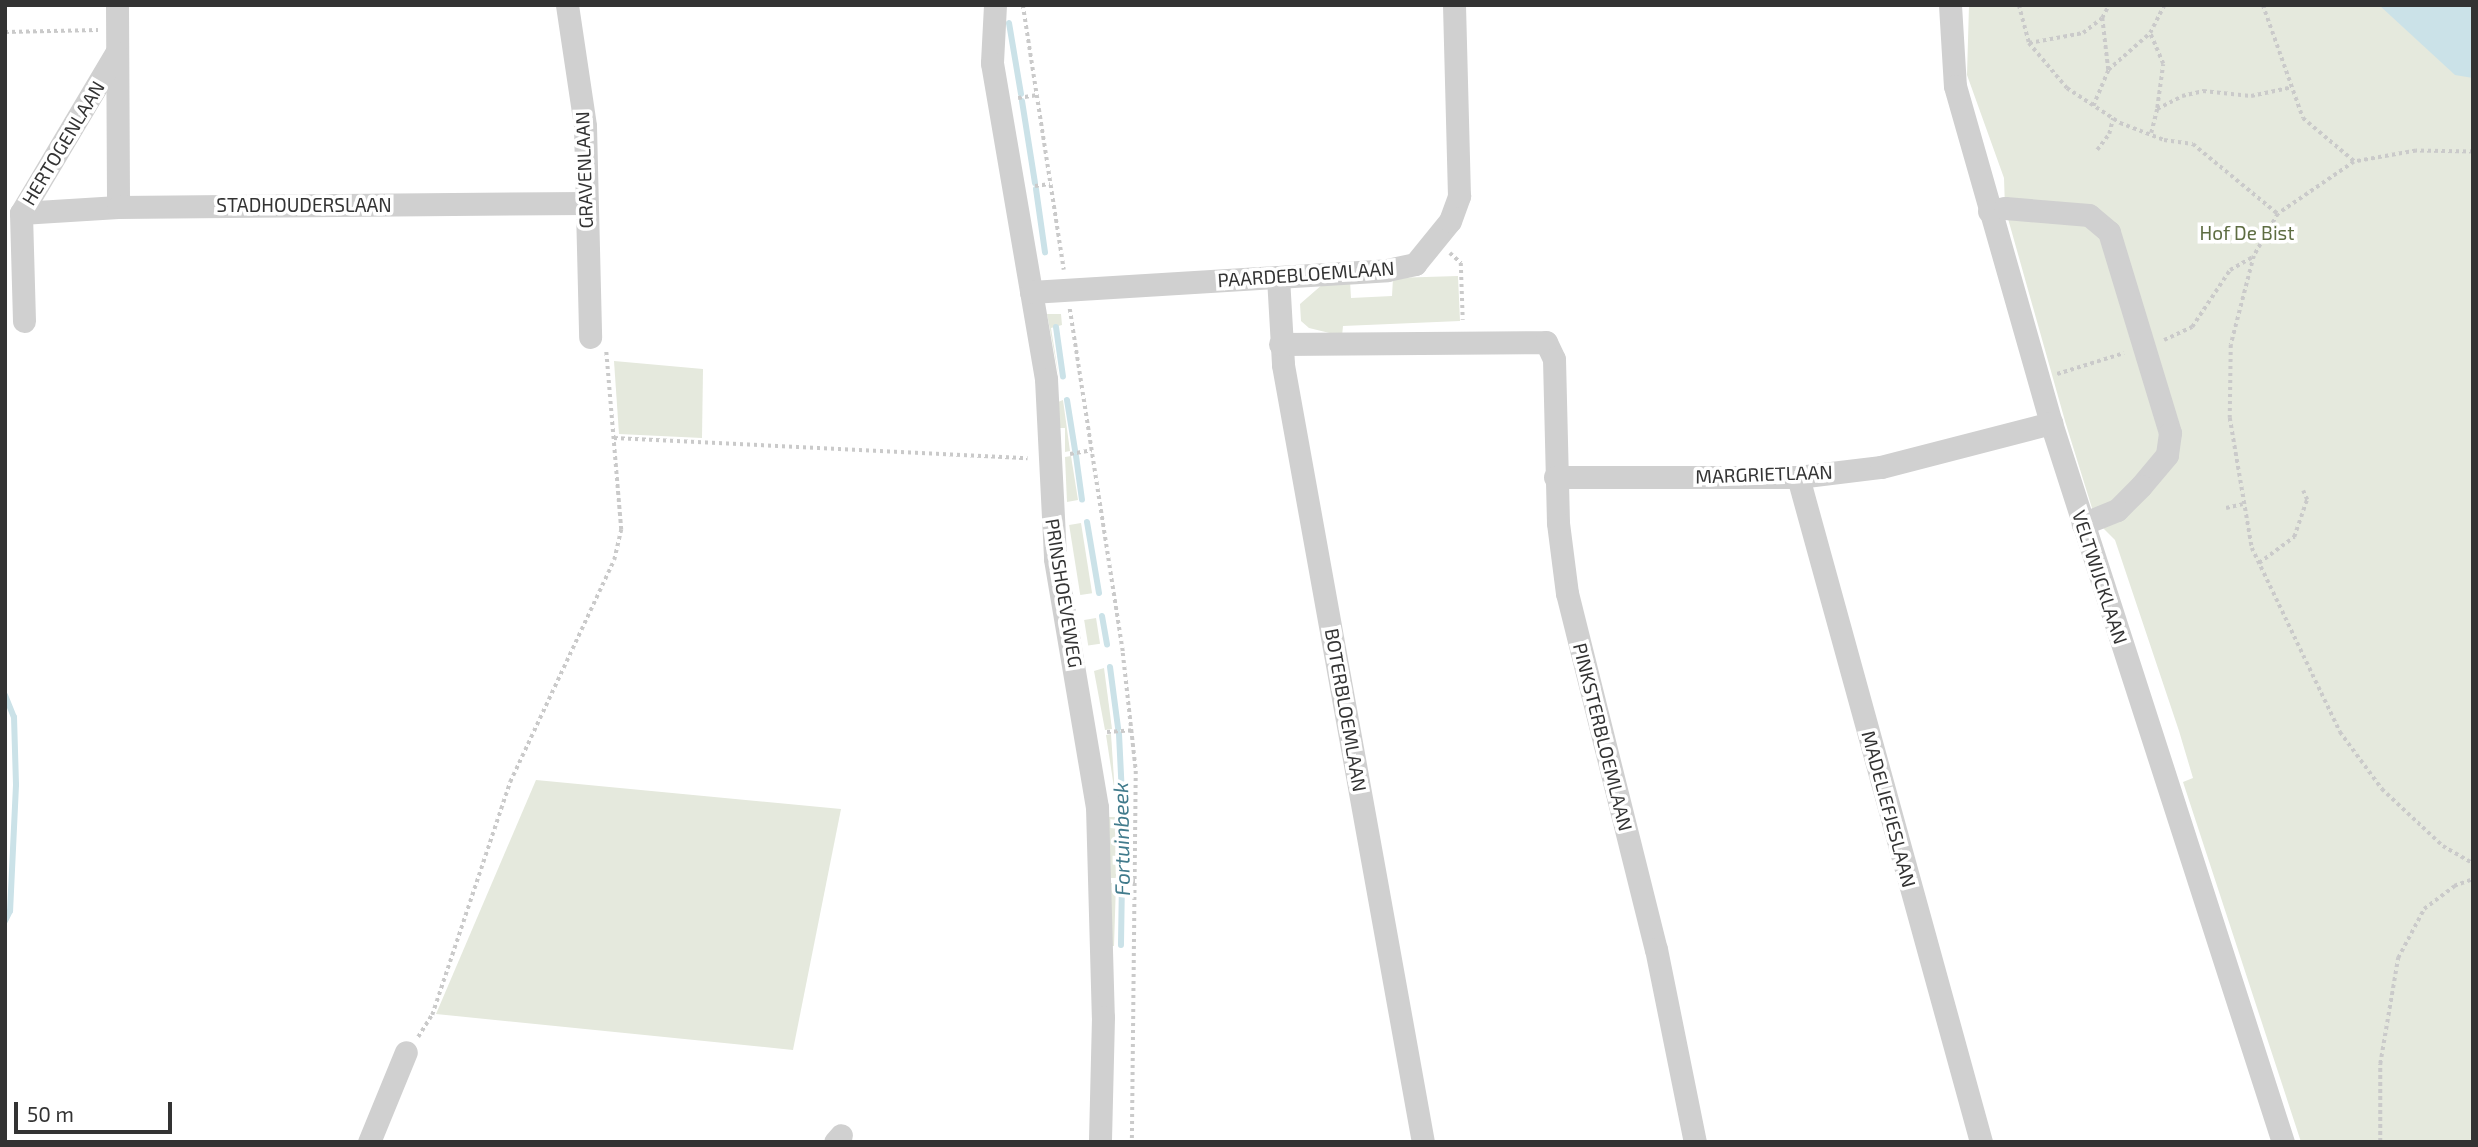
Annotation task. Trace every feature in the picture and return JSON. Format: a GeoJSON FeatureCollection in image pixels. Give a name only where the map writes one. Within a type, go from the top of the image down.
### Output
{"type":"FeatureCollection","features":[{"type":"Feature","properties":{"kind":"street","name":"HERTOGENLAAN"},"geometry":{"type":"LineString","coordinates":[[117,5],[118,206]]}},
{"type":"Feature","properties":{"kind":"street","name":"GRAVENLAAN"},"geometry":{"type":"LineString","coordinates":[[568,5],[585,127],[590,337]]}},
{"type":"Feature","properties":{"kind":"street","name":"PRINSHOEVEWEG"},"geometry":{"type":"LineString","coordinates":[[995,5],[992,63],[1050,290],[1046,379],[1059,456],[1055,559],[1097,807],[1103,1017],[1101,1142]]}},
{"type":"Feature","properties":{"kind":"street","name":"PAARDEBLOEMLAAN"},"geometry":{"type":"LineString","coordinates":[[1050,290],[1278,277],[1415,264],[1450,221],[1459,195],[1454,5]]}},
{"type":"Feature","properties":{"kind":"street","name":"VELTWIJCKLAAN"},"geometry":{"type":"LineString","coordinates":[[1950,5],[1955,86],[2038,380],[2283,1142]]}},
{"type":"Feature","properties":{"kind":"street","name":"HERTOGENLAAN"},"geometry":{"type":"LineString","coordinates":[[24,321],[22,213],[117,53]]}},
{"type":"Feature","properties":{"kind":"street","name":"STADHOUDERSLAAN"},"geometry":{"type":"LineString","coordinates":[[22,213],[118,206],[586,204]]}},
{"type":"Feature","properties":{"kind":"street"},"geometry":{"type":"LineString","coordinates":[[1989,211],[2006,208],[2089,215],[2109,232],[2171,433],[2167,455],[2117,510],[2083,524]]}},
{"type":"Feature","properties":{"kind":"street","name":"BOTERBLOEMLAAN"},"geometry":{"type":"LineString","coordinates":[[1278,277],[1280,344],[1423,1142]]}},
{"type":"Feature","properties":{"kind":"street","name":"PINKSTERBLOEMLAAN"},"geometry":{"type":"LineString","coordinates":[[1463,340],[1533,339],[1546,342],[1554,359],[1555,477],[1567,593],[1656,949],[1695,1142]]}},
{"type":"Feature","properties":{"kind":"street"},"geometry":{"type":"LineString","coordinates":[[1280,344],[1463,340]]}},
{"type":"Feature","properties":{"kind":"street","name":"MARGRIETLAAN"},"geometry":{"type":"LineString","coordinates":[[1555,477],[1798,477],[1881,467],[2051,423]]}},
{"type":"Feature","properties":{"kind":"street","name":"MADELIEFJESLAAN"},"geometry":{"type":"LineString","coordinates":[[1798,477],[1981,1142]]}},
{"type":"Feature","properties":{"kind":"street"},"geometry":{"type":"LineString","coordinates":[[369,1142],[406,1052]]}},
{"type":"Feature","properties":{"kind":"path"},"geometry":{"type":"LineString","coordinates":[[1023,5],[1050,184],[1050,290],[1092,450],[1133,730],[1137,881],[1132,1142]]}},
{"type":"Feature","properties":{"kind":"path"},"geometry":{"type":"LineString","coordinates":[[2019,5],[2029,43],[2067,88],[2113,118],[2164,140],[2193,144],[2278,214]]}},
{"type":"Feature","properties":{"kind":"path"},"geometry":{"type":"LineString","coordinates":[[2029,43],[2083,33],[2102,18],[2109,5]]}},
{"type":"Feature","properties":{"kind":"path"},"geometry":{"type":"LineString","coordinates":[[2093,106],[2108,70],[2150,33],[2164,5]]}},
{"type":"Feature","properties":{"kind":"path"},"geometry":{"type":"LineString","coordinates":[[2263,5],[2289,88],[2303,118],[2354,162]]}},
{"type":"Feature","properties":{"kind":"path"},"geometry":{"type":"LineString","coordinates":[[2102,18],[2108,70]]}},
{"type":"Feature","properties":{"kind":"path"},"geometry":{"type":"LineString","coordinates":[[5,32],[116,30]]}},
{"type":"Feature","properties":{"kind":"path"},"geometry":{"type":"LineString","coordinates":[[2150,33],[2163,64],[2151,133]]}},
{"type":"Feature","properties":{"kind":"path"},"geometry":{"type":"LineString","coordinates":[[2157,109],[2193,93],[2251,96],[2289,88]]}},
{"type":"Feature","properties":{"kind":"path"},"geometry":{"type":"LineString","coordinates":[[1029,96],[1037,94]]}},
{"type":"Feature","properties":{"kind":"path"},"geometry":{"type":"LineString","coordinates":[[2096,150],[2109,134],[2113,118]]}},
{"type":"Feature","properties":{"kind":"path"},"geometry":{"type":"LineString","coordinates":[[2473,152],[2416,151],[2354,162],[2278,214],[2254,256],[2231,345],[2230,418],[2243,504],[2259,563],[2340,732],[2382,789],[2443,846],[2473,863]]}},
{"type":"Feature","properties":{"kind":"path"},"geometry":{"type":"LineString","coordinates":[[1044,185],[1050,184]]}},
{"type":"Feature","properties":{"kind":"path"},"geometry":{"type":"LineString","coordinates":[[1436,239],[1461,263],[1463,340]]}},
{"type":"Feature","properties":{"kind":"path"},"geometry":{"type":"LineString","coordinates":[[2185,331],[2230,270],[2254,256]]}},
{"type":"Feature","properties":{"kind":"path"},"geometry":{"type":"LineString","coordinates":[[406,1052],[432,1015],[510,782],[614,560],[621,530],[606,348],[590,337]]}},
{"type":"Feature","properties":{"kind":"path"},"geometry":{"type":"LineString","coordinates":[[2038,380],[2144,346]]}},
{"type":"Feature","properties":{"kind":"path"},"geometry":{"type":"LineString","coordinates":[[614,438],[1059,456],[1092,450]]}},
{"type":"Feature","properties":{"kind":"path"},"geometry":{"type":"LineString","coordinates":[[2259,563],[2294,537],[2307,500],[2303,491]]}},
{"type":"Feature","properties":{"kind":"path"},"geometry":{"type":"LineString","coordinates":[[2227,508],[2243,504]]}},
{"type":"Feature","properties":{"kind":"path"},"geometry":{"type":"LineString","coordinates":[[1111,732],[1133,730]]}},
{"type":"Feature","properties":{"kind":"path"},"geometry":{"type":"LineString","coordinates":[[2380,1142],[2379,1064],[2398,958],[2424,909],[2454,886],[2473,879]]}},
{"type":"Feature","properties":{"kind":"path"},"geometry":{"type":"LineString","coordinates":[[1130,881],[1137,881]]}},
{"type":"Feature","properties":{"kind":"green space","name":"Hof De Bist"},"geometry":{"type":"Polygon","coordinates":[[[1969,5],[2473,5],[2473,1142],[2301,1142],[2183,782],[2193,778],[2179,731],[2115,540],[2096,521],[2065,421],[2005,208],[2004,178],[1967,75],[1969,5]]]}},
{"type":"Feature","properties":{"kind":"green space"},"geometry":{"type":"Polygon","coordinates":[[[1458,276],[1460,321],[1343,326],[1342,336],[1309,328],[1301,321],[1300,304],[1323,284],[1350,281],[1351,298],[1392,296],[1393,278],[1458,276]]]}},
{"type":"Feature","properties":{"kind":"green space"},"geometry":{"type":"Polygon","coordinates":[[[1047,314],[1061,314],[1062,325],[1051,328],[1059,378],[1047,314]]]}},
{"type":"Feature","properties":{"kind":"green space"},"geometry":{"type":"Polygon","coordinates":[[[614,361],[703,369],[702,438],[619,434],[614,361]]]}},
{"type":"Feature","properties":{"kind":"green space"},"geometry":{"type":"Polygon","coordinates":[[[1063,400],[1070,451],[1065,452],[1065,428],[1059,428],[1058,402],[1063,400]]]}},
{"type":"Feature","properties":{"kind":"green space"},"geometry":{"type":"Polygon","coordinates":[[[1071,456],[1078,500],[1067,502],[1065,457],[1071,456]]]}},
{"type":"Feature","properties":{"kind":"green space"},"geometry":{"type":"Polygon","coordinates":[[[1081,523],[1092,593],[1080,595],[1069,525],[1081,523]]]}},
{"type":"Feature","properties":{"kind":"green space"},"geometry":{"type":"Polygon","coordinates":[[[1096,618],[1100,644],[1088,646],[1084,620],[1096,618]]]}},
{"type":"Feature","properties":{"kind":"green space"},"geometry":{"type":"Polygon","coordinates":[[[1104,668],[1112,729],[1105,730],[1094,671],[1104,668]]]}},
{"type":"Feature","properties":{"kind":"green space"},"geometry":{"type":"Polygon","coordinates":[[[1111,734],[1115,794],[1106,735],[1111,734]]]}},
{"type":"Feature","properties":{"kind":"green space"},"geometry":{"type":"Polygon","coordinates":[[[536,780],[841,809],[793,1050],[436,1014],[536,780]]]}},
{"type":"Feature","properties":{"kind":"green space"},"geometry":{"type":"Polygon","coordinates":[[[1108,817],[1116,817],[1116,878],[1108,878],[1108,817]]]}},
{"type":"Feature","properties":{"kind":"green space"},"geometry":{"type":"Polygon","coordinates":[[[1109,883],[1116,883],[1114,946],[1111,946],[1109,883]]]}},
{"type":"Feature","properties":{"kind":"water"},"geometry":{"type":"Polygon","coordinates":[[[2379,5],[2473,5],[2473,78],[2455,75],[2379,5]]]}},
{"type":"Feature","properties":{"kind":"waterway","name":"Fortuinbeek"},"geometry":{"type":"LineString","coordinates":[[1009,23],[1021,94]]}},
{"type":"Feature","properties":{"kind":"waterway","name":"Fortuinbeek"},"geometry":{"type":"LineString","coordinates":[[1022,101],[1035,183]]}},
{"type":"Feature","properties":{"kind":"waterway","name":"Fortuinbeek"},"geometry":{"type":"LineString","coordinates":[[1036,189],[1045,252]]}},
{"type":"Feature","properties":{"kind":"waterway","name":"Fortuinbeek"},"geometry":{"type":"LineString","coordinates":[[1056,327],[1063,377]]}},
{"type":"Feature","properties":{"kind":"waterway","name":"Fortuinbeek"},"geometry":{"type":"LineString","coordinates":[[1067,400],[1075,450]]}},
{"type":"Feature","properties":{"kind":"waterway","name":"Fortuinbeek"},"geometry":{"type":"LineString","coordinates":[[1076,456],[1082,500]]}},
{"type":"Feature","properties":{"kind":"waterway","name":"Fortuinbeek"},"geometry":{"type":"LineString","coordinates":[[1087,522],[1099,593]]}},
{"type":"Feature","properties":{"kind":"waterway","name":"Fortuinbeek"},"geometry":{"type":"LineString","coordinates":[[1102,616],[1107,645]]}},
{"type":"Feature","properties":{"kind":"waterway","name":"Fortuinbeek"},"geometry":{"type":"LineString","coordinates":[[1110,667],[1118,728]]}},
{"type":"Feature","properties":{"kind":"waterway"},"geometry":{"type":"LineString","coordinates":[[5,695],[14,717],[16,785],[10,911],[5,921]]}},
{"type":"Feature","properties":{"kind":"waterway","name":"Fortuinbeek"},"geometry":{"type":"LineString","coordinates":[[1119,734],[1123,816],[1121,945]]}}]}
